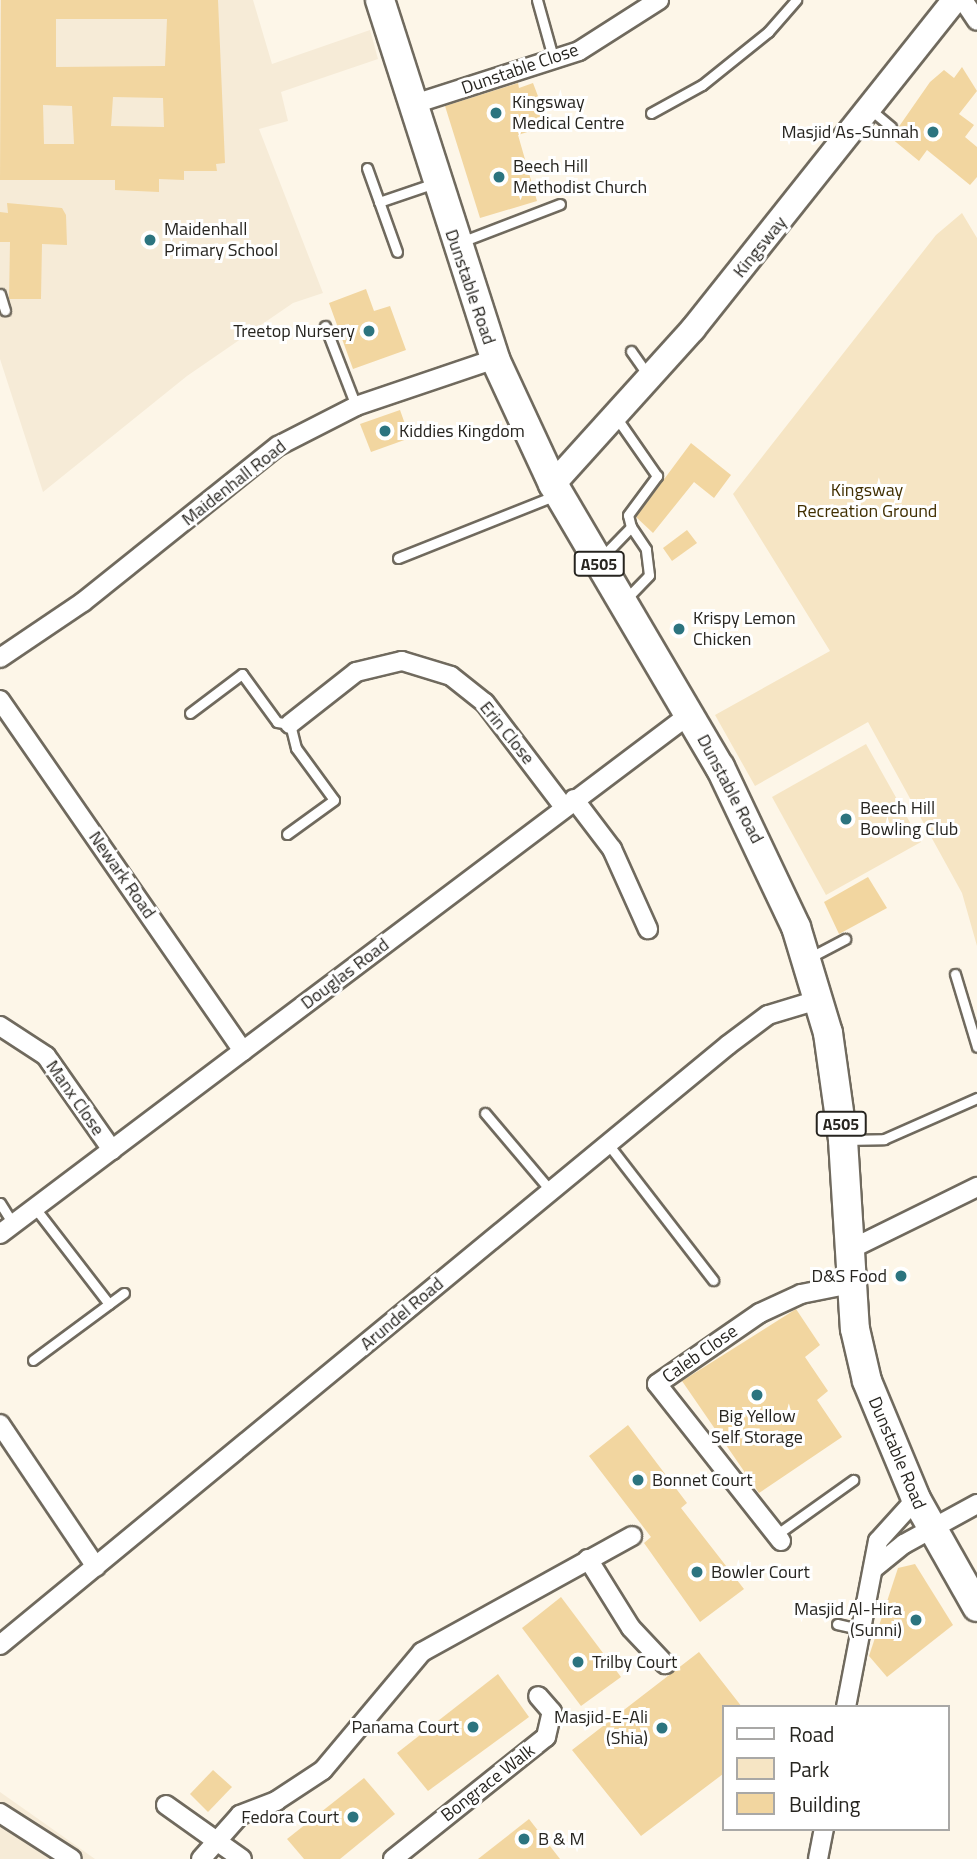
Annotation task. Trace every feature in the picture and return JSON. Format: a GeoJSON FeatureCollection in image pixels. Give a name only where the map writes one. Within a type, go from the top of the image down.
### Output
{"type":"FeatureCollection","features":[{"type":"Feature","properties":{"kind":"main road","name":"Dunstable Road"},"geometry":{"type":"LineString","coordinates":[[380,0],[435,183],[495,359],[556,489],[690,714],[753,830],[807,959],[814,1001],[828,1033],[844,1140],[851,1284],[867,1381],[932,1532],[977,1607]]}},
{"type":"Feature","properties":{"kind":"street","name":"Dunstable Close"},"geometry":{"type":"LineString","coordinates":[[411,105],[554,61],[659,0]]}},
{"type":"Feature","properties":{"kind":"street","name":"Kingsway"},"geometry":{"type":"LineString","coordinates":[[556,489],[871,110],[955,0]]}},
{"type":"Feature","properties":{"kind":"street"},"geometry":{"type":"LineString","coordinates":[[963,0],[977,21]]}},
{"type":"Feature","properties":{"kind":"street","name":"Maidenhall Road"},"geometry":{"type":"LineString","coordinates":[[0,658],[83,602],[278,446],[356,407],[495,359]]}},
{"type":"Feature","properties":{"kind":"street","name":"Erin Close"},"geometry":{"type":"LineString","coordinates":[[290,724],[356,673],[402,661],[451,676],[485,703],[569,803],[612,849],[648,929]]}},
{"type":"Feature","properties":{"kind":"street","name":"Newark Road"},"geometry":{"type":"LineString","coordinates":[[0,700],[243,1051]]}},
{"type":"Feature","properties":{"kind":"street","name":"Douglas Road"},"geometry":{"type":"LineString","coordinates":[[7,1229],[690,714]]}},
{"type":"Feature","properties":{"kind":"street","name":"Arundel Road"},"geometry":{"type":"LineString","coordinates":[[0,1645],[768,1015],[814,1001]]}},
{"type":"Feature","properties":{"kind":"street","name":"Manx Close"},"geometry":{"type":"LineString","coordinates":[[0,1026],[46,1056],[112,1150]]}},
{"type":"Feature","properties":{"kind":"street"},"geometry":{"type":"LineString","coordinates":[[849,1251],[977,1187]]}},
{"type":"Feature","properties":{"kind":"street","name":"Caleb Close"},"geometry":{"type":"LineString","coordinates":[[779,1538],[657,1384],[760,1313],[801,1294],[851,1284]]}},
{"type":"Feature","properties":{"kind":"street"},"geometry":{"type":"LineString","coordinates":[[0,1423],[96,1567]]}},
{"type":"Feature","properties":{"kind":"street"},"geometry":{"type":"LineString","coordinates":[[846,1705],[878,1541],[916,1499]]}},
{"type":"Feature","properties":{"kind":"street"},"geometry":{"type":"LineString","coordinates":[[873,1569],[904,1544],[932,1532],[977,1504]]}},
{"type":"Feature","properties":{"kind":"street"},"geometry":{"type":"LineString","coordinates":[[201,1859],[240,1815],[276,1801],[323,1770],[422,1652],[632,1536]]}},
{"type":"Feature","properties":{"kind":"street"},"geometry":{"type":"LineString","coordinates":[[588,1559],[631,1629],[665,1664]]}},
{"type":"Feature","properties":{"kind":"street","name":"Bongrace Walk"},"geometry":{"type":"LineString","coordinates":[[393,1859],[546,1738],[552,1712],[538,1696]]}},
{"type":"Feature","properties":{"kind":"street"},"geometry":{"type":"LineString","coordinates":[[166,1805],[242,1859]]}},
{"type":"Feature","properties":{"kind":"street"},"geometry":{"type":"LineString","coordinates":[[0,1813],[72,1859]]}},
{"type":"Feature","properties":{"kind":"street"},"geometry":{"type":"LineString","coordinates":[[818,1859],[824,1831]]}},
{"type":"Feature","properties":{"kind":"lane"},"geometry":{"type":"LineString","coordinates":[[537,0],[554,61]]}},
{"type":"Feature","properties":{"kind":"lane"},"geometry":{"type":"LineString","coordinates":[[651,113],[702,85],[768,32],[796,0]]}},
{"type":"Feature","properties":{"kind":"lane"},"geometry":{"type":"LineString","coordinates":[[871,110],[891,127]]}},
{"type":"Feature","properties":{"kind":"lane"},"geometry":{"type":"LineString","coordinates":[[367,168],[397,252]]}},
{"type":"Feature","properties":{"kind":"lane"},"geometry":{"type":"LineString","coordinates":[[379,202],[435,183]]}},
{"type":"Feature","properties":{"kind":"lane"},"geometry":{"type":"LineString","coordinates":[[456,244],[560,204]]}},
{"type":"Feature","properties":{"kind":"lane"},"geometry":{"type":"LineString","coordinates":[[0,293],[5,310]]}},
{"type":"Feature","properties":{"kind":"lane"},"geometry":{"type":"LineString","coordinates":[[325,326],[356,407]]}},
{"type":"Feature","properties":{"kind":"lane"},"geometry":{"type":"LineString","coordinates":[[631,351],[650,379]]}},
{"type":"Feature","properties":{"kind":"lane"},"geometry":{"type":"LineString","coordinates":[[616,417],[657,476],[628,515],[631,527],[646,549],[649,575],[622,603]]}},
{"type":"Feature","properties":{"kind":"lane"},"geometry":{"type":"LineString","coordinates":[[398,558],[556,489]]}},
{"type":"Feature","properties":{"kind":"lane"},"geometry":{"type":"LineString","coordinates":[[598,561],[631,527]]}},
{"type":"Feature","properties":{"kind":"lane"},"geometry":{"type":"LineString","coordinates":[[190,713],[242,674],[277,722],[290,724],[296,748],[334,800],[287,834]]}},
{"type":"Feature","properties":{"kind":"lane"},"geometry":{"type":"LineString","coordinates":[[807,959],[845,939]]}},
{"type":"Feature","properties":{"kind":"lane"},"geometry":{"type":"LineString","coordinates":[[955,974],[977,1047]]}},
{"type":"Feature","properties":{"kind":"lane"},"geometry":{"type":"LineString","coordinates":[[844,1140],[884,1139],[977,1098]]}},
{"type":"Feature","properties":{"kind":"lane"},"geometry":{"type":"LineString","coordinates":[[485,1113],[551,1191]]}},
{"type":"Feature","properties":{"kind":"lane"},"geometry":{"type":"LineString","coordinates":[[608,1144],[713,1280]]}},
{"type":"Feature","properties":{"kind":"lane"},"geometry":{"type":"LineString","coordinates":[[0,1203],[7,1229]]}},
{"type":"Feature","properties":{"kind":"lane"},"geometry":{"type":"LineString","coordinates":[[35,1208],[109,1304]]}},
{"type":"Feature","properties":{"kind":"lane"},"geometry":{"type":"LineString","coordinates":[[33,1360],[124,1293]]}},
{"type":"Feature","properties":{"kind":"lane"},"geometry":{"type":"LineString","coordinates":[[779,1538],[853,1480]]}},
{"type":"Feature","properties":{"kind":"lane"},"geometry":{"type":"LineString","coordinates":[[836,1624],[859,1629]]}},
{"type":"Feature","properties":{"kind":"shaded area","name":"Maidenhall Primary School"},"geometry":{"type":"Polygon","coordinates":[[[0,0],[253,0],[272,64],[370,30],[378,59],[281,92],[288,121],[259,129],[323,293],[293,303],[187,376],[43,492],[0,359],[0,0]]]}},
{"type":"Feature","properties":{"kind":"shaded area"},"geometry":{"type":"Polygon","coordinates":[[[0,1792],[95,1859],[0,1859],[0,1792]]]}},
{"type":"Feature","properties":{"kind":"green space","name":"Kingsway Recreation Ground"},"geometry":{"type":"Polygon","coordinates":[[[962,213],[977,238],[977,946],[962,893],[868,722],[755,786],[715,715],[830,651],[733,494],[936,235],[962,213]]]}},
{"type":"Feature","properties":{"kind":"green space","name":"Beech Hill Bowling Club"},"geometry":{"type":"Polygon","coordinates":[[[866,744],[921,842],[826,895],[772,797],[866,744]]]}},
{"type":"Feature","properties":{"kind":"building"},"geometry":{"type":"Polygon","coordinates":[[[1,0],[218,0],[225,163],[216,164],[217,171],[184,171],[184,180],[159,179],[159,192],[115,190],[115,180],[0,180],[1,0]],[[56,19],[56,67],[165,66],[167,19],[56,19]],[[113,97],[111,126],[164,127],[163,98],[113,97]],[[43,105],[44,144],[74,144],[72,106],[43,105]]]}},
{"type":"Feature","properties":{"kind":"building","name":"Masjid As-Sunnah"},"geometry":{"type":"Polygon","coordinates":[[[962,67],[977,91],[959,114],[974,125],[965,137],[977,147],[977,177],[970,185],[927,150],[919,161],[891,138],[930,82],[944,70],[954,78],[962,67]]]}},
{"type":"Feature","properties":{"kind":"building"},"geometry":{"type":"Polygon","coordinates":[[[518,83],[519,88],[533,83],[549,125],[518,135],[537,201],[480,218],[445,106],[518,83]]]}},
{"type":"Feature","properties":{"kind":"building"},"geometry":{"type":"Polygon","coordinates":[[[7,203],[62,208],[66,215],[67,245],[42,244],[41,299],[9,299],[10,242],[0,242],[0,212],[8,213],[7,203]]]}},
{"type":"Feature","properties":{"kind":"building","name":"Treetop Nursery"},"geometry":{"type":"Polygon","coordinates":[[[366,289],[374,311],[390,306],[406,350],[353,369],[329,303],[366,289]]]}},
{"type":"Feature","properties":{"kind":"building","name":"Kiddies Kingdom"},"geometry":{"type":"Polygon","coordinates":[[[400,410],[410,438],[371,452],[360,424],[400,410]]]}},
{"type":"Feature","properties":{"kind":"building"},"geometry":{"type":"Polygon","coordinates":[[[691,443],[731,475],[714,498],[694,482],[653,533],[636,517],[691,443]]]}},
{"type":"Feature","properties":{"kind":"building"},"geometry":{"type":"Polygon","coordinates":[[[687,530],[697,543],[672,561],[663,548],[687,530]]]}},
{"type":"Feature","properties":{"kind":"building","name":"Beech Hill Bowling Club"},"geometry":{"type":"Polygon","coordinates":[[[868,877],[887,908],[839,934],[824,902],[868,877]]]}},
{"type":"Feature","properties":{"kind":"building","name":"Big Yellow Self Storage"},"geometry":{"type":"Polygon","coordinates":[[[796,1309],[820,1345],[805,1357],[828,1391],[817,1400],[842,1437],[759,1493],[682,1381],[796,1309]]]}},
{"type":"Feature","properties":{"kind":"building"},"geometry":{"type":"Polygon","coordinates":[[[628,1425],[687,1503],[681,1508],[744,1589],[700,1622],[644,1543],[651,1537],[589,1456],[628,1425]]]}},
{"type":"Feature","properties":{"kind":"building","name":"Masjid Al-Hira (Sunni)"},"geometry":{"type":"Polygon","coordinates":[[[915,1564],[953,1625],[887,1677],[869,1656],[898,1568],[915,1564]]]}},
{"type":"Feature","properties":{"kind":"building","name":"Trilby Court"},"geometry":{"type":"Polygon","coordinates":[[[561,1597],[621,1677],[581,1706],[522,1628],[561,1597]]]}},
{"type":"Feature","properties":{"kind":"building","name":"Masjid-E-Ali (Shia)"},"geometry":{"type":"Polygon","coordinates":[[[699,1652],[740,1705],[722,1705],[722,1775],[641,1836],[572,1750],[699,1652]]]}},
{"type":"Feature","properties":{"kind":"building","name":"Panama Court"},"geometry":{"type":"Polygon","coordinates":[[[498,1674],[529,1717],[428,1791],[397,1753],[498,1674]]]}},
{"type":"Feature","properties":{"kind":"building"},"geometry":{"type":"Polygon","coordinates":[[[213,1770],[232,1787],[208,1812],[190,1794],[213,1770]]]}},
{"type":"Feature","properties":{"kind":"building","name":"Fedora Court"},"geometry":{"type":"Polygon","coordinates":[[[364,1778],[395,1814],[340,1859],[304,1859],[287,1839],[364,1778]]]}},
{"type":"Feature","properties":{"kind":"building","name":"B & M"},"geometry":{"type":"Polygon","coordinates":[[[529,1819],[560,1859],[478,1859],[529,1819]]]}},
{"type":"Feature","properties":{"kind":"place","name":"Kingsway Medical Centre"},"geometry":{"type":"Point","coordinates":[496,113]}},
{"type":"Feature","properties":{"kind":"place","name":"Masjid As-Sunnah"},"geometry":{"type":"Point","coordinates":[933,132]}},
{"type":"Feature","properties":{"kind":"place","name":"Beech Hill Methodist Church"},"geometry":{"type":"Point","coordinates":[499,177]}},
{"type":"Feature","properties":{"kind":"place","name":"Maidenhall Primary School"},"geometry":{"type":"Point","coordinates":[150,240]}},
{"type":"Feature","properties":{"kind":"place","name":"Treetop Nursery"},"geometry":{"type":"Point","coordinates":[369,331]}},
{"type":"Feature","properties":{"kind":"place","name":"Kiddies Kingdom"},"geometry":{"type":"Point","coordinates":[385,431]}},
{"type":"Feature","properties":{"kind":"place","name":"Krispy Lemon Chicken"},"geometry":{"type":"Point","coordinates":[679,629]}},
{"type":"Feature","properties":{"kind":"place","name":"Beech Hill Bowling Club"},"geometry":{"type":"Point","coordinates":[846,819]}},
{"type":"Feature","properties":{"kind":"place","name":"D&S Food"},"geometry":{"type":"Point","coordinates":[901,1276]}},
{"type":"Feature","properties":{"kind":"place","name":"Big Yellow Self Storage"},"geometry":{"type":"Point","coordinates":[757,1395]}},
{"type":"Feature","properties":{"kind":"place","name":"Bonnet Court"},"geometry":{"type":"Point","coordinates":[638,1480]}},
{"type":"Feature","properties":{"kind":"place","name":"Bowler Court"},"geometry":{"type":"Point","coordinates":[697,1572]}},
{"type":"Feature","properties":{"kind":"place","name":"Masjid Al-Hira (Sunni)"},"geometry":{"type":"Point","coordinates":[916,1620]}},
{"type":"Feature","properties":{"kind":"place","name":"Trilby Court"},"geometry":{"type":"Point","coordinates":[578,1662]}},
{"type":"Feature","properties":{"kind":"place","name":"Panama Court"},"geometry":{"type":"Point","coordinates":[473,1727]}},
{"type":"Feature","properties":{"kind":"place","name":"Masjid-E-Ali (Shia)"},"geometry":{"type":"Point","coordinates":[662,1728]}},
{"type":"Feature","properties":{"kind":"place","name":"Fedora Court"},"geometry":{"type":"Point","coordinates":[353,1817]}},
{"type":"Feature","properties":{"kind":"place","name":"B & M"},"geometry":{"type":"Point","coordinates":[524,1839]}}]}
